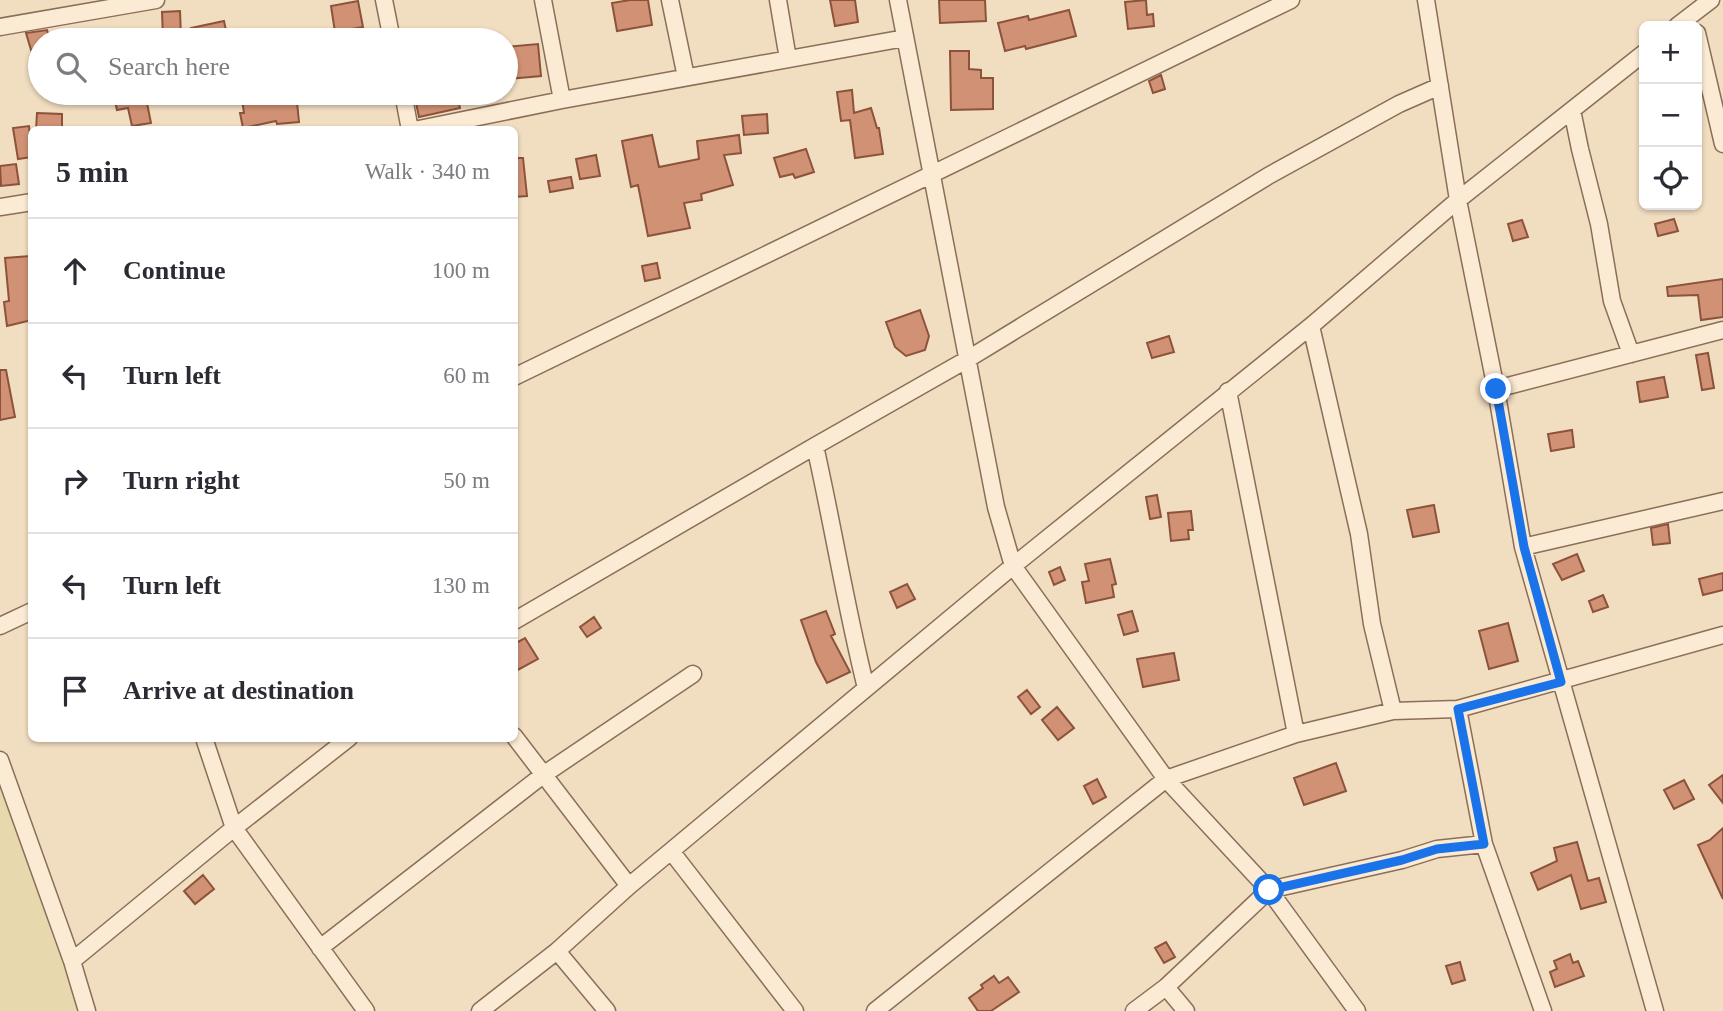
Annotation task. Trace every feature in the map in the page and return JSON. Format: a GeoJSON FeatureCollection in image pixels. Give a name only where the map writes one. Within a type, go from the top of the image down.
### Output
{"type":"FeatureCollection","features":[{"type":"Feature","properties":{"kind":"street"},"geometry":{"type":"LineString","coordinates":[[0,27],[156,0]]}},
{"type":"Feature","properties":{"kind":"street"},"geometry":{"type":"LineString","coordinates":[[384,0],[390,28]]}},
{"type":"Feature","properties":{"kind":"street"},"geometry":{"type":"LineString","coordinates":[[544,0],[562,100]]}},
{"type":"Feature","properties":{"kind":"street"},"geometry":{"type":"LineString","coordinates":[[670,0],[686,77]]}},
{"type":"Feature","properties":{"kind":"street"},"geometry":{"type":"LineString","coordinates":[[778,0],[788,59]]}},
{"type":"Feature","properties":{"kind":"street"},"geometry":{"type":"LineString","coordinates":[[898,0],[996,507],[1013,566],[1166,779],[1269,890],[1357,1011]]}},
{"type":"Feature","properties":{"kind":"street"},"geometry":{"type":"LineString","coordinates":[[518,375],[1291,0]]}},
{"type":"Feature","properties":{"kind":"street"},"geometry":{"type":"LineString","coordinates":[[1426,0],[1458,200],[1524,547],[1655,1011]]}},
{"type":"Feature","properties":{"kind":"street"},"geometry":{"type":"LineString","coordinates":[[1694,20],[1712,0]]}},
{"type":"Feature","properties":{"kind":"street"},"geometry":{"type":"LineString","coordinates":[[432,126],[905,38]]}},
{"type":"Feature","properties":{"kind":"street"},"geometry":{"type":"LineString","coordinates":[[1702,54],[1723,144]]}},
{"type":"Feature","properties":{"kind":"street"},"geometry":{"type":"LineString","coordinates":[[480,1011],[557,951],[629,886],[1013,566],[1311,327],[1458,200],[1639,57]]}},
{"type":"Feature","properties":{"kind":"street"},"geometry":{"type":"LineString","coordinates":[[518,619],[968,359],[1268,176],[1399,104],[1440,86]]}},
{"type":"Feature","properties":{"kind":"street"},"geometry":{"type":"LineString","coordinates":[[405,105],[411,126]]}},
{"type":"Feature","properties":{"kind":"street"},"geometry":{"type":"LineString","coordinates":[[1573,110],[1580,149],[1597,212],[1612,301],[1631,354]]}},
{"type":"Feature","properties":{"kind":"street"},"geometry":{"type":"LineString","coordinates":[[0,207],[28,203]]}},
{"type":"Feature","properties":{"kind":"street"},"geometry":{"type":"LineString","coordinates":[[1311,327],[1359,534],[1372,624],[1394,711]]}},
{"type":"Feature","properties":{"kind":"street"},"geometry":{"type":"LineString","coordinates":[[1496,389],[1723,330]]}},
{"type":"Feature","properties":{"kind":"street"},"geometry":{"type":"LineString","coordinates":[[1228,391],[1296,734]]}},
{"type":"Feature","properties":{"kind":"street"},"geometry":{"type":"LineString","coordinates":[[815,446],[832,522],[848,617],[866,688]]}},
{"type":"Feature","properties":{"kind":"street"},"geometry":{"type":"LineString","coordinates":[[1524,547],[1723,501]]}},
{"type":"Feature","properties":{"kind":"street"},"geometry":{"type":"LineString","coordinates":[[0,626],[28,613]]}},
{"type":"Feature","properties":{"kind":"street"},"geometry":{"type":"LineString","coordinates":[[875,1011],[1166,779],[1296,734],[1394,711],[1458,709],[1723,635]]}},
{"type":"Feature","properties":{"kind":"street"},"geometry":{"type":"LineString","coordinates":[[320,948],[543,775],[693,674]]}},
{"type":"Feature","properties":{"kind":"street"},"geometry":{"type":"LineString","coordinates":[[1458,709],[1484,844],[1543,1011]]}},
{"type":"Feature","properties":{"kind":"street"},"geometry":{"type":"LineString","coordinates":[[518,741],[629,886]]}},
{"type":"Feature","properties":{"kind":"street"},"geometry":{"type":"LineString","coordinates":[[205,742],[234,828],[366,1011]]}},
{"type":"Feature","properties":{"kind":"street"},"geometry":{"type":"LineString","coordinates":[[72,961],[344,742]]}},
{"type":"Feature","properties":{"kind":"street"},"geometry":{"type":"LineString","coordinates":[[0,760],[72,961],[87,1011]]}},
{"type":"Feature","properties":{"kind":"street"},"geometry":{"type":"LineString","coordinates":[[1135,1011],[1166,987],[1269,890],[1402,860],[1437,849],[1484,844]]}},
{"type":"Feature","properties":{"kind":"street"},"geometry":{"type":"LineString","coordinates":[[671,851],[795,1011]]}},
{"type":"Feature","properties":{"kind":"street"},"geometry":{"type":"LineString","coordinates":[[557,951],[607,1011]]}},
{"type":"Feature","properties":{"kind":"street"},"geometry":{"type":"LineString","coordinates":[[1166,987],[1186,1011]]}},
{"type":"Feature","properties":{"kind":"shaded area"},"geometry":{"type":"Polygon","coordinates":[[[0,785],[79,1011],[0,1011],[0,785]]]}},
{"type":"Feature","properties":{"kind":"building"},"geometry":{"type":"Polygon","coordinates":[[[648,0],[652,25],[617,31],[612,3],[648,0]]]}},
{"type":"Feature","properties":{"kind":"building"},"geometry":{"type":"Polygon","coordinates":[[[830,0],[855,0],[858,22],[835,26],[830,0]]]}},
{"type":"Feature","properties":{"kind":"building"},"geometry":{"type":"Polygon","coordinates":[[[939,0],[985,0],[986,21],[940,23],[939,0]]]}},
{"type":"Feature","properties":{"kind":"building"},"geometry":{"type":"Polygon","coordinates":[[[1146,0],[1147,15],[1153,14],[1154,26],[1128,29],[1125,2],[1146,0]]]}},
{"type":"Feature","properties":{"kind":"building"},"geometry":{"type":"Polygon","coordinates":[[[358,1],[363,27],[334,28],[331,6],[358,1]]]}},
{"type":"Feature","properties":{"kind":"building"},"geometry":{"type":"Polygon","coordinates":[[[1069,10],[1076,36],[1026,49],[1025,46],[1005,51],[998,23],[1028,16],[1029,20],[1069,10]]]}},
{"type":"Feature","properties":{"kind":"building"},"geometry":{"type":"Polygon","coordinates":[[[180,11],[181,28],[163,28],[162,12],[180,11]]]}},
{"type":"Feature","properties":{"kind":"building"},"geometry":{"type":"Polygon","coordinates":[[[224,21],[225,28],[191,28],[224,21]]]}},
{"type":"Feature","properties":{"kind":"building"},"geometry":{"type":"Polygon","coordinates":[[[538,44],[541,76],[518,78],[518,46],[538,44]]]}},
{"type":"Feature","properties":{"kind":"building"},"geometry":{"type":"Polygon","coordinates":[[[950,51],[969,51],[969,69],[981,70],[981,78],[993,78],[993,109],[951,110],[950,51]]]}},
{"type":"Feature","properties":{"kind":"building"},"geometry":{"type":"Polygon","coordinates":[[[1161,75],[1165,89],[1153,93],[1149,81],[1161,75]]]}},
{"type":"Feature","properties":{"kind":"building"},"geometry":{"type":"Polygon","coordinates":[[[852,90],[854,113],[871,108],[879,128],[883,154],[855,158],[850,120],[841,121],[837,92],[852,90]]]}},
{"type":"Feature","properties":{"kind":"building"},"geometry":{"type":"Polygon","coordinates":[[[116,105],[147,105],[151,123],[132,126],[128,108],[117,110],[116,105]]]}},
{"type":"Feature","properties":{"kind":"building"},"geometry":{"type":"Polygon","coordinates":[[[243,105],[297,105],[299,122],[277,124],[276,121],[243,126],[240,113],[244,113],[243,105]]]}},
{"type":"Feature","properties":{"kind":"building"},"geometry":{"type":"Polygon","coordinates":[[[416,105],[459,105],[460,108],[419,117],[416,105]]]}},
{"type":"Feature","properties":{"kind":"building"},"geometry":{"type":"Polygon","coordinates":[[[37,113],[62,114],[62,126],[36,126],[37,113]]]}},
{"type":"Feature","properties":{"kind":"building"},"geometry":{"type":"Polygon","coordinates":[[[767,114],[768,133],[744,135],[742,116],[767,114]]]}},
{"type":"Feature","properties":{"kind":"building"},"geometry":{"type":"Polygon","coordinates":[[[28,126],[28,158],[18,159],[13,128],[28,126]]]}},
{"type":"Feature","properties":{"kind":"building"},"geometry":{"type":"Polygon","coordinates":[[[652,135],[659,167],[699,159],[697,141],[739,135],[741,153],[724,155],[733,185],[701,194],[702,200],[684,203],[690,228],[648,236],[638,185],[631,187],[622,141],[652,135]]]}},
{"type":"Feature","properties":{"kind":"building"},"geometry":{"type":"Polygon","coordinates":[[[806,149],[814,172],[795,178],[793,174],[780,177],[774,158],[806,149]]]}},
{"type":"Feature","properties":{"kind":"building"},"geometry":{"type":"Polygon","coordinates":[[[596,155],[600,176],[580,179],[576,159],[596,155]]]}},
{"type":"Feature","properties":{"kind":"building"},"geometry":{"type":"Polygon","coordinates":[[[518,158],[523,158],[527,196],[518,197],[518,158]]]}},
{"type":"Feature","properties":{"kind":"building"},"geometry":{"type":"Polygon","coordinates":[[[16,164],[19,184],[1,186],[0,166],[16,164]]]}},
{"type":"Feature","properties":{"kind":"building"},"geometry":{"type":"Polygon","coordinates":[[[571,177],[573,188],[550,192],[548,181],[571,177]]]}},
{"type":"Feature","properties":{"kind":"building"},"geometry":{"type":"Polygon","coordinates":[[[1674,219],[1678,231],[1658,236],[1655,224],[1674,219]]]}},
{"type":"Feature","properties":{"kind":"building"},"geometry":{"type":"Polygon","coordinates":[[[1522,220],[1528,237],[1513,241],[1508,224],[1522,220]]]}},
{"type":"Feature","properties":{"kind":"building"},"geometry":{"type":"Polygon","coordinates":[[[28,256],[28,321],[7,326],[4,302],[9,301],[5,258],[28,256]]]}},
{"type":"Feature","properties":{"kind":"building"},"geometry":{"type":"Polygon","coordinates":[[[657,263],[660,278],[645,281],[642,266],[657,263]]]}},
{"type":"Feature","properties":{"kind":"building"},"geometry":{"type":"Polygon","coordinates":[[[1723,279],[1723,317],[1701,320],[1698,295],[1668,296],[1667,287],[1723,279]]]}},
{"type":"Feature","properties":{"kind":"building"},"geometry":{"type":"Polygon","coordinates":[[[920,310],[929,336],[925,350],[906,356],[895,347],[886,322],[920,310]]]}},
{"type":"Feature","properties":{"kind":"building"},"geometry":{"type":"Polygon","coordinates":[[[1169,336],[1174,352],[1152,358],[1147,343],[1169,336]]]}},
{"type":"Feature","properties":{"kind":"building"},"geometry":{"type":"Polygon","coordinates":[[[1708,353],[1714,388],[1702,390],[1696,355],[1708,353]]]}},
{"type":"Feature","properties":{"kind":"building"},"geometry":{"type":"Polygon","coordinates":[[[0,370],[6,370],[15,417],[0,420],[0,370]]]}},
{"type":"Feature","properties":{"kind":"building"},"geometry":{"type":"Polygon","coordinates":[[[1664,377],[1668,397],[1640,402],[1637,382],[1664,377]]]}},
{"type":"Feature","properties":{"kind":"building"},"geometry":{"type":"Polygon","coordinates":[[[1572,430],[1574,447],[1551,451],[1548,434],[1572,430]]]}},
{"type":"Feature","properties":{"kind":"building"},"geometry":{"type":"Polygon","coordinates":[[[1157,495],[1161,517],[1150,519],[1146,497],[1157,495]]]}},
{"type":"Feature","properties":{"kind":"building"},"geometry":{"type":"Polygon","coordinates":[[[1434,505],[1439,532],[1413,537],[1407,510],[1434,505]]]}},
{"type":"Feature","properties":{"kind":"building"},"geometry":{"type":"Polygon","coordinates":[[[1191,511],[1193,530],[1188,530],[1189,539],[1171,541],[1168,513],[1191,511]]]}},
{"type":"Feature","properties":{"kind":"building"},"geometry":{"type":"Polygon","coordinates":[[[1668,524],[1670,543],[1653,545],[1651,528],[1668,524]]]}},
{"type":"Feature","properties":{"kind":"building"},"geometry":{"type":"Polygon","coordinates":[[[1577,554],[1584,571],[1562,580],[1553,564],[1577,554]]]}},
{"type":"Feature","properties":{"kind":"building"},"geometry":{"type":"Polygon","coordinates":[[[1110,559],[1116,584],[1112,585],[1114,597],[1086,603],[1082,582],[1089,581],[1085,564],[1110,559]]]}},
{"type":"Feature","properties":{"kind":"building"},"geometry":{"type":"Polygon","coordinates":[[[1060,567],[1065,580],[1054,585],[1049,572],[1060,567]]]}},
{"type":"Feature","properties":{"kind":"building"},"geometry":{"type":"Polygon","coordinates":[[[1723,573],[1723,590],[1703,595],[1699,579],[1723,573]]]}},
{"type":"Feature","properties":{"kind":"building"},"geometry":{"type":"Polygon","coordinates":[[[907,584],[915,599],[897,608],[890,592],[907,584]]]}},
{"type":"Feature","properties":{"kind":"building"},"geometry":{"type":"Polygon","coordinates":[[[1603,595],[1608,607],[1593,612],[1589,601],[1603,595]]]}},
{"type":"Feature","properties":{"kind":"building"},"geometry":{"type":"Polygon","coordinates":[[[826,611],[835,634],[831,636],[850,672],[827,683],[816,662],[801,620],[826,611]]]}},
{"type":"Feature","properties":{"kind":"building"},"geometry":{"type":"Polygon","coordinates":[[[1132,611],[1138,631],[1124,635],[1118,615],[1132,611]]]}},
{"type":"Feature","properties":{"kind":"building"},"geometry":{"type":"Polygon","coordinates":[[[594,617],[601,628],[587,637],[580,627],[594,617]]]}},
{"type":"Feature","properties":{"kind":"building"},"geometry":{"type":"Polygon","coordinates":[[[1508,623],[1518,661],[1489,669],[1479,631],[1508,623]]]}},
{"type":"Feature","properties":{"kind":"building"},"geometry":{"type":"Polygon","coordinates":[[[525,638],[538,659],[518,670],[518,642],[525,638]]]}},
{"type":"Feature","properties":{"kind":"building"},"geometry":{"type":"Polygon","coordinates":[[[1174,653],[1179,680],[1143,687],[1137,659],[1174,653]]]}},
{"type":"Feature","properties":{"kind":"building"},"geometry":{"type":"Polygon","coordinates":[[[1027,690],[1040,707],[1031,714],[1018,697],[1027,690]]]}},
{"type":"Feature","properties":{"kind":"building"},"geometry":{"type":"Polygon","coordinates":[[[1057,707],[1074,728],[1058,740],[1042,720],[1057,707]]]}},
{"type":"Feature","properties":{"kind":"building"},"geometry":{"type":"Polygon","coordinates":[[[1336,763],[1346,791],[1304,805],[1294,778],[1336,763]]]}},
{"type":"Feature","properties":{"kind":"building"},"geometry":{"type":"Polygon","coordinates":[[[1723,775],[1723,803],[1709,785],[1723,775]]]}},
{"type":"Feature","properties":{"kind":"building"},"geometry":{"type":"Polygon","coordinates":[[[1097,779],[1106,797],[1093,804],[1084,786],[1097,779]]]}},
{"type":"Feature","properties":{"kind":"building"},"geometry":{"type":"Polygon","coordinates":[[[1684,780],[1694,799],[1674,809],[1664,790],[1684,780]]]}},
{"type":"Feature","properties":{"kind":"building"},"geometry":{"type":"Polygon","coordinates":[[[1723,828],[1723,899],[1698,845],[1710,840],[1723,828]]]}},
{"type":"Feature","properties":{"kind":"building"},"geometry":{"type":"Polygon","coordinates":[[[1577,842],[1588,881],[1599,878],[1606,902],[1581,909],[1571,875],[1538,890],[1531,873],[1557,861],[1554,848],[1577,842]]]}},
{"type":"Feature","properties":{"kind":"building"},"geometry":{"type":"Polygon","coordinates":[[[203,875],[214,889],[195,904],[184,891],[203,875]]]}},
{"type":"Feature","properties":{"kind":"building"},"geometry":{"type":"Polygon","coordinates":[[[1166,942],[1175,957],[1164,963],[1155,948],[1166,942]]]}},
{"type":"Feature","properties":{"kind":"building"},"geometry":{"type":"Polygon","coordinates":[[[1570,954],[1573,963],[1578,961],[1584,976],[1555,987],[1550,972],[1557,969],[1554,961],[1570,954]]]}},
{"type":"Feature","properties":{"kind":"building"},"geometry":{"type":"Polygon","coordinates":[[[1460,962],[1465,980],[1452,984],[1446,966],[1460,962]]]}},
{"type":"Feature","properties":{"kind":"building"},"geometry":{"type":"Polygon","coordinates":[[[994,976],[999,983],[1008,977],[1019,992],[991,1011],[978,1011],[969,998],[994,976]]]}},
{"type":"Feature","properties":{"kind":"route"},"geometry":{"type":"LineString","coordinates":[[1269,890],[1402,860],[1437,849],[1484,844],[1458,709],[1561,682],[1524,547],[1496,389]]}}]}
